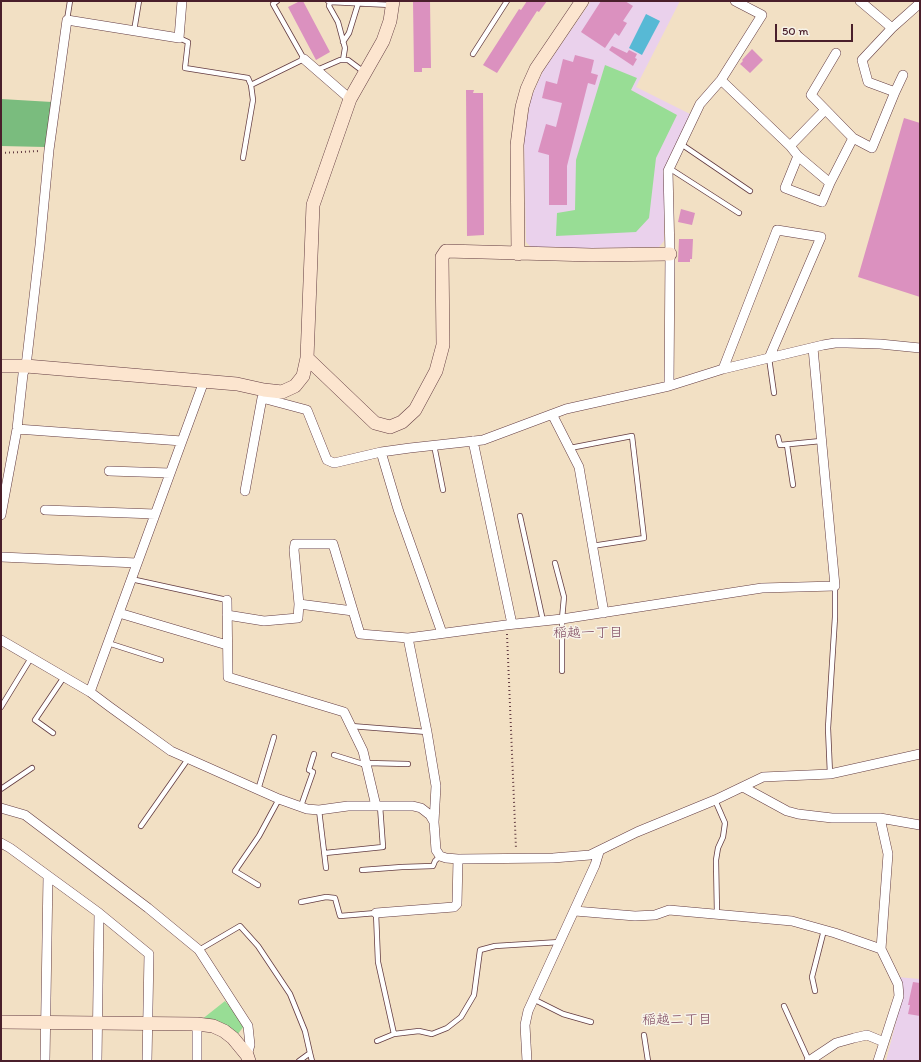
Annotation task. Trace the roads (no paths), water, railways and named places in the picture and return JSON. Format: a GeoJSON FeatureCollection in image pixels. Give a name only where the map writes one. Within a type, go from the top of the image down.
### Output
{"type":"FeatureCollection","features":[{"type":"Feature","properties":{"kind":"street"},"geometry":{"type":"LineString","coordinates":[[1,515],[17,429],[23,374],[26,366],[49,150],[67,20],[179,38],[182,1]]}},
{"type":"Feature","properties":{"kind":"street"},"geometry":{"type":"LineString","coordinates":[[518,254],[517,144],[522,107],[527,88],[536,69],[582,1]]}},
{"type":"Feature","properties":{"kind":"street"},"geometry":{"type":"LineString","coordinates":[[669,386],[670,254],[668,171],[700,104],[721,80],[762,14],[735,1]]}},
{"type":"Feature","properties":{"kind":"street"},"geometry":{"type":"LineString","coordinates":[[860,1],[892,28]]}},
{"type":"Feature","properties":{"kind":"street"},"geometry":{"type":"LineString","coordinates":[[263,394],[282,392],[295,386],[303,376],[307,358],[313,205],[350,99],[364,72],[383,42],[390,21],[393,3]]}},
{"type":"Feature","properties":{"kind":"street"},"geometry":{"type":"LineString","coordinates":[[895,92],[868,82],[862,60],[892,28],[920,3]]}},
{"type":"Feature","properties":{"kind":"street"},"geometry":{"type":"LineString","coordinates":[[836,53],[811,95],[853,138],[872,148],[895,92],[904,75]]}},
{"type":"Feature","properties":{"kind":"street"},"geometry":{"type":"LineString","coordinates":[[304,59],[350,99]]}},
{"type":"Feature","properties":{"kind":"street"},"geometry":{"type":"LineString","coordinates":[[721,80],[790,146],[798,156],[830,183]]}},
{"type":"Feature","properties":{"kind":"street"},"geometry":{"type":"LineString","coordinates":[[790,146],[825,110]]}},
{"type":"Feature","properties":{"kind":"street"},"geometry":{"type":"LineString","coordinates":[[798,156],[785,188],[822,202],[853,138]]}},
{"type":"Feature","properties":{"kind":"street"},"geometry":{"type":"LineString","coordinates":[[723,369],[777,230],[821,237],[769,358]]}},
{"type":"Feature","properties":{"kind":"street"},"geometry":{"type":"LineString","coordinates":[[307,358],[375,423],[390,427],[402,422],[415,410],[436,371],[443,345],[442,257],[446,251],[518,254],[670,254]]}},
{"type":"Feature","properties":{"kind":"street"},"geometry":{"type":"LineString","coordinates":[[1,366],[26,366],[237,384],[307,410],[327,460],[334,463],[381,452],[482,440],[566,409],[669,386],[723,369],[835,343],[880,344],[920,348]]}},
{"type":"Feature","properties":{"kind":"street"},"geometry":{"type":"LineString","coordinates":[[227,615],[264,621],[298,618],[299,604],[294,550],[295,544],[333,544],[360,634],[408,638],[509,624],[562,619],[762,588],[835,586],[812,348]]}},
{"type":"Feature","properties":{"kind":"street"},"geometry":{"type":"LineString","coordinates":[[90,692],[204,381]]}},
{"type":"Feature","properties":{"kind":"street"},"geometry":{"type":"LineString","coordinates":[[245,491],[263,394]]}},
{"type":"Feature","properties":{"kind":"street"},"geometry":{"type":"LineString","coordinates":[[552,414],[579,467],[604,613]]}},
{"type":"Feature","properties":{"kind":"street"},"geometry":{"type":"LineString","coordinates":[[17,429],[182,441]]}},
{"type":"Feature","properties":{"kind":"street"},"geometry":{"type":"LineString","coordinates":[[473,442],[509,624]]}},
{"type":"Feature","properties":{"kind":"street"},"geometry":{"type":"LineString","coordinates":[[381,452],[398,509],[442,633]]}},
{"type":"Feature","properties":{"kind":"street"},"geometry":{"type":"LineString","coordinates":[[108,471],[170,473]]}},
{"type":"Feature","properties":{"kind":"street"},"geometry":{"type":"LineString","coordinates":[[45,510],[155,514]]}},
{"type":"Feature","properties":{"kind":"street"},"geometry":{"type":"LineString","coordinates":[[1,557],[137,563]]}},
{"type":"Feature","properties":{"kind":"street"},"geometry":{"type":"LineString","coordinates":[[227,600],[228,677],[344,712],[363,750],[378,806]]}},
{"type":"Feature","properties":{"kind":"street"},"geometry":{"type":"LineString","coordinates":[[299,604],[353,611]]}},
{"type":"Feature","properties":{"kind":"street"},"geometry":{"type":"LineString","coordinates":[[119,612],[227,644]]}},
{"type":"Feature","properties":{"kind":"street"},"geometry":{"type":"LineString","coordinates":[[408,638],[436,786],[434,822],[436,850],[440,856],[458,859],[572,857],[590,855],[599,852],[637,832],[715,800],[763,777],[830,774],[920,754]]}},
{"type":"Feature","properties":{"kind":"street"},"geometry":{"type":"LineString","coordinates":[[1,640],[90,692],[171,750],[279,799],[307,809],[319,810],[348,806],[413,806],[421,808],[430,815],[434,822]]}},
{"type":"Feature","properties":{"kind":"street"},"geometry":{"type":"LineString","coordinates":[[743,787],[787,811],[798,814],[832,818],[880,818],[919,822]]}},
{"type":"Feature","properties":{"kind":"street"},"geometry":{"type":"LineString","coordinates":[[1,808],[25,815],[148,908],[200,950],[248,1026],[250,1045],[248,1058]]}},
{"type":"Feature","properties":{"kind":"street"},"geometry":{"type":"LineString","coordinates":[[878,1061],[899,996],[898,984],[881,949],[888,854],[880,818]]}},
{"type":"Feature","properties":{"kind":"street"},"geometry":{"type":"LineString","coordinates":[[1,843],[99,913],[149,954],[147,1061]]}},
{"type":"Feature","properties":{"kind":"street"},"geometry":{"type":"LineString","coordinates":[[527,1061],[525,1025],[528,1011],[595,865],[599,852]]}},
{"type":"Feature","properties":{"kind":"street"},"geometry":{"type":"LineString","coordinates":[[376,913],[454,907],[457,904],[458,859]]}},
{"type":"Feature","properties":{"kind":"street"},"geometry":{"type":"LineString","coordinates":[[45,1061],[48,876]]}},
{"type":"Feature","properties":{"kind":"street"},"geometry":{"type":"LineString","coordinates":[[574,911],[635,916],[655,914],[669,910],[792,921],[881,949]]}},
{"type":"Feature","properties":{"kind":"street"},"geometry":{"type":"LineString","coordinates":[[97,1061],[99,913]]}},
{"type":"Feature","properties":{"kind":"street"},"geometry":{"type":"LineString","coordinates":[[1,1022],[197,1024],[213,1026],[234,1038],[248,1058]]}},
{"type":"Feature","properties":{"kind":"street"},"geometry":{"type":"LineString","coordinates":[[197,1024],[197,1061]]}},
{"type":"Feature","properties":{"kind":"street"},"geometry":{"type":"LineString","coordinates":[[809,1061],[836,1043],[854,1038],[867,1035],[884,1042]]}},
{"type":"Feature","properties":{"kind":"lane"},"geometry":{"type":"LineString","coordinates":[[67,20],[70,1]]}},
{"type":"Feature","properties":{"kind":"lane"},"geometry":{"type":"LineString","coordinates":[[134,31],[140,1]]}},
{"type":"Feature","properties":{"kind":"lane"},"geometry":{"type":"LineString","coordinates":[[251,86],[304,59],[273,4],[277,1]]}},
{"type":"Feature","properties":{"kind":"lane"},"geometry":{"type":"LineString","coordinates":[[473,54],[507,1]]}},
{"type":"Feature","properties":{"kind":"lane"},"geometry":{"type":"LineString","coordinates":[[343,60],[345,48],[338,22],[329,6],[329,2],[358,4],[393,3]]}},
{"type":"Feature","properties":{"kind":"lane"},"geometry":{"type":"LineString","coordinates":[[343,42],[349,33],[358,4]]}},
{"type":"Feature","properties":{"kind":"lane"},"geometry":{"type":"LineString","coordinates":[[179,38],[188,42],[184,68],[248,78],[254,100],[243,158]]}},
{"type":"Feature","properties":{"kind":"lane"},"geometry":{"type":"LineString","coordinates":[[317,70],[340,60],[348,60],[364,72]]}},
{"type":"Feature","properties":{"kind":"lane"},"geometry":{"type":"LineString","coordinates":[[681,144],[750,191]]}},
{"type":"Feature","properties":{"kind":"lane"},"geometry":{"type":"LineString","coordinates":[[669,168],[740,213]]}},
{"type":"Feature","properties":{"kind":"lane"},"geometry":{"type":"LineString","coordinates":[[769,358],[774,393]]}},
{"type":"Feature","properties":{"kind":"lane"},"geometry":{"type":"LineString","coordinates":[[570,448],[632,436],[644,538],[592,546]]}},
{"type":"Feature","properties":{"kind":"lane"},"geometry":{"type":"LineString","coordinates":[[778,438],[780,446],[821,441]]}},
{"type":"Feature","properties":{"kind":"lane"},"geometry":{"type":"LineString","coordinates":[[434,445],[443,490]]}},
{"type":"Feature","properties":{"kind":"lane"},"geometry":{"type":"LineString","coordinates":[[787,445],[793,485]]}},
{"type":"Feature","properties":{"kind":"lane"},"geometry":{"type":"LineString","coordinates":[[520,516],[542,621]]}},
{"type":"Feature","properties":{"kind":"lane"},"geometry":{"type":"LineString","coordinates":[[555,562],[564,597],[562,619],[562,671]]}},
{"type":"Feature","properties":{"kind":"lane"},"geometry":{"type":"LineString","coordinates":[[131,578],[227,600]]}},
{"type":"Feature","properties":{"kind":"lane"},"geometry":{"type":"LineString","coordinates":[[830,774],[828,728],[835,617],[835,586]]}},
{"type":"Feature","properties":{"kind":"lane"},"geometry":{"type":"LineString","coordinates":[[108,643],[161,660]]}},
{"type":"Feature","properties":{"kind":"lane"},"geometry":{"type":"LineString","coordinates":[[1,707],[31,658]]}},
{"type":"Feature","properties":{"kind":"lane"},"geometry":{"type":"LineString","coordinates":[[53,733],[35,720],[64,677]]}},
{"type":"Feature","properties":{"kind":"lane"},"geometry":{"type":"LineString","coordinates":[[352,726],[427,732]]}},
{"type":"Feature","properties":{"kind":"lane"},"geometry":{"type":"LineString","coordinates":[[258,790],[274,737]]}},
{"type":"Feature","properties":{"kind":"lane"},"geometry":{"type":"LineString","coordinates":[[301,806],[313,772],[309,770],[314,754]]}},
{"type":"Feature","properties":{"kind":"lane"},"geometry":{"type":"LineString","coordinates":[[334,755],[367,764],[408,764]]}},
{"type":"Feature","properties":{"kind":"lane"},"geometry":{"type":"LineString","coordinates":[[141,826],[188,759]]}},
{"type":"Feature","properties":{"kind":"lane"},"geometry":{"type":"LineString","coordinates":[[1,789],[32,768]]}},
{"type":"Feature","properties":{"kind":"lane"},"geometry":{"type":"LineString","coordinates":[[258,885],[236,871],[259,836],[279,799]]}},
{"type":"Feature","properties":{"kind":"lane"},"geometry":{"type":"LineString","coordinates":[[715,800],[725,823],[723,837],[718,848],[716,860],[716,914]]}},
{"type":"Feature","properties":{"kind":"lane"},"geometry":{"type":"LineString","coordinates":[[325,853],[383,847],[378,806]]}},
{"type":"Feature","properties":{"kind":"lane"},"geometry":{"type":"LineString","coordinates":[[319,810],[326,868]]}},
{"type":"Feature","properties":{"kind":"lane"},"geometry":{"type":"LineString","coordinates":[[362,870],[433,866],[435,861],[440,856]]}},
{"type":"Feature","properties":{"kind":"lane"},"geometry":{"type":"LineString","coordinates":[[302,902],[326,897],[335,898],[340,916],[376,913],[378,962],[394,1034]]}},
{"type":"Feature","properties":{"kind":"lane"},"geometry":{"type":"LineString","coordinates":[[200,950],[240,926],[258,946],[290,994],[305,1031],[312,1061]]}},
{"type":"Feature","properties":{"kind":"lane"},"geometry":{"type":"LineString","coordinates":[[815,991],[812,977],[824,930]]}},
{"type":"Feature","properties":{"kind":"lane"},"geometry":{"type":"LineString","coordinates":[[377,1041],[394,1034],[419,1031],[432,1034],[447,1028],[461,1017],[474,995],[480,950],[494,946],[560,942]]}},
{"type":"Feature","properties":{"kind":"lane"},"geometry":{"type":"LineString","coordinates":[[534,999],[563,1014],[592,1022]]}},
{"type":"Feature","properties":{"kind":"lane"},"geometry":{"type":"LineString","coordinates":[[784,1006],[809,1061]]}},
{"type":"Feature","properties":{"kind":"lane"},"geometry":{"type":"LineString","coordinates":[[644,1035],[648,1061]]}},
{"type":"Feature","properties":{"kind":"lane"},"geometry":{"type":"LineString","coordinates":[[299,1061],[310,1053]]}},
{"type":"Feature","properties":{"kind":"water"},"geometry":{"type":"Polygon","coordinates":[[[646,14],[660,21],[642,55],[629,48],[646,14]]]}},
{"type":"Feature","properties":{"kind":"district","name":"稲越一丁目"},"geometry":{"type":"Point","coordinates":[588,633]}},
{"type":"Feature","properties":{"kind":"district","name":"稲越二丁目"},"geometry":{"type":"Point","coordinates":[677,1020]}}]}
